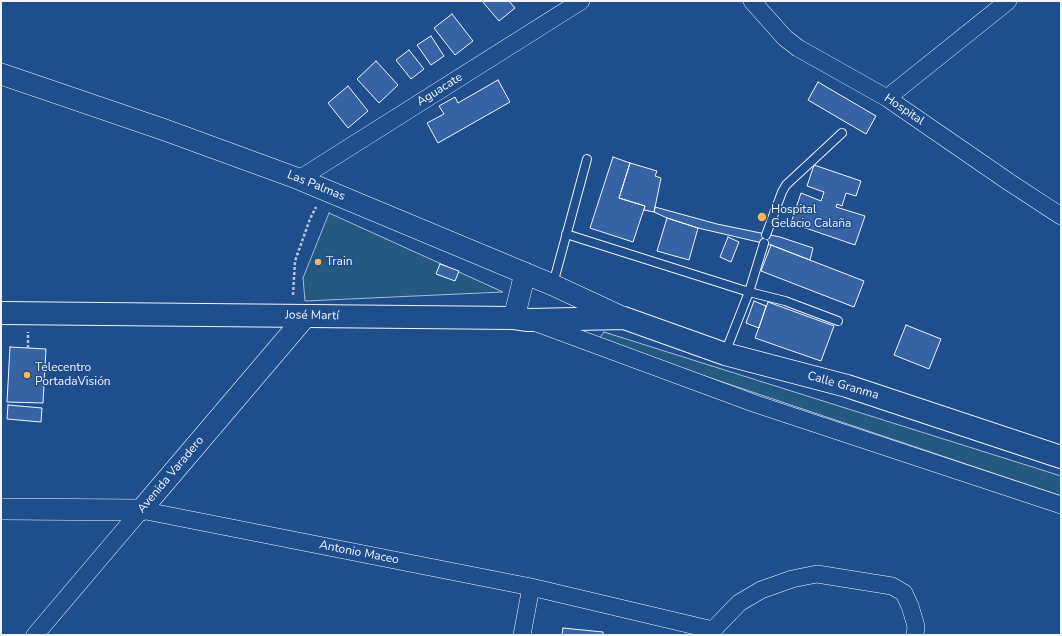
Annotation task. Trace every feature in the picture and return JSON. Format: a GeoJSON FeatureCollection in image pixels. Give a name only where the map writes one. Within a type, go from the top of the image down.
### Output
{"type":"FeatureCollection","features":[{"type":"Feature","properties":{"kind":"main road","name":"José Martí"},"geometry":{"type":"LineString","coordinates":[[1,313],[521,319],[624,318]]}},
{"type":"Feature","properties":{"kind":"main road","name":"Calle Granma"},"geometry":{"type":"LineString","coordinates":[[624,318],[725,354],[847,386],[1061,457]]}},
{"type":"Feature","properties":{"kind":"street","name":"Hospital"},"geometry":{"type":"LineString","coordinates":[[752,1],[785,38],[798,48],[887,98],[1061,216]]}},
{"type":"Feature","properties":{"kind":"street"},"geometry":{"type":"LineString","coordinates":[[887,98],[1008,1]]}},
{"type":"Feature","properties":{"kind":"street","name":"Aguacate"},"geometry":{"type":"LineString","coordinates":[[299,179],[571,3]]}},
{"type":"Feature","properties":{"kind":"street","name":"Las Palmas"},"geometry":{"type":"LineString","coordinates":[[1,74],[166,130],[299,179],[525,273],[624,318]]}},
{"type":"Feature","properties":{"kind":"street"},"geometry":{"type":"LineString","coordinates":[[525,273],[521,319],[756,404],[1061,505]]}},
{"type":"Feature","properties":{"kind":"street","name":"Avenida Varadero"},"geometry":{"type":"LineString","coordinates":[[35,635],[141,510],[299,316]]}},
{"type":"Feature","properties":{"kind":"street","name":"Antonio Maceo"},"geometry":{"type":"LineString","coordinates":[[1,509],[141,510],[531,587],[713,633]]}},
{"type":"Feature","properties":{"kind":"street"},"geometry":{"type":"LineString","coordinates":[[713,633],[739,603],[761,590],[792,579],[817,574],[892,586],[904,593],[916,626],[915,635]]}},
{"type":"Feature","properties":{"kind":"street"},"geometry":{"type":"LineString","coordinates":[[522,635],[531,587]]}},
{"type":"Feature","properties":{"kind":"lane"},"geometry":{"type":"LineString","coordinates":[[725,354],[749,292],[765,239],[782,192],[786,185],[842,133]]}},
{"type":"Feature","properties":{"kind":"lane"},"geometry":{"type":"LineString","coordinates":[[552,285],[587,159]]}},
{"type":"Feature","properties":{"kind":"lane"},"geometry":{"type":"LineString","coordinates":[[566,234],[749,292],[785,301],[838,321]]}},
{"type":"Feature","properties":{"kind":"path"},"geometry":{"type":"LineString","coordinates":[[299,316],[295,261],[310,219],[325,190]]}},
{"type":"Feature","properties":{"kind":"shaded area"},"geometry":{"type":"Polygon","coordinates":[[[329,213],[503,292],[305,301],[303,278],[329,213]]]}},
{"type":"Feature","properties":{"kind":"shaded area"},"geometry":{"type":"Polygon","coordinates":[[[604,332],[1061,476],[1061,496],[598,340],[604,332]]]}},
{"type":"Feature","properties":{"kind":"building"},"geometry":{"type":"Polygon","coordinates":[[[482,1],[509,1],[515,8],[499,21],[482,1]]]}},
{"type":"Feature","properties":{"kind":"building"},"geometry":{"type":"Polygon","coordinates":[[[452,14],[473,41],[455,55],[434,28],[452,14]]]}},
{"type":"Feature","properties":{"kind":"building"},"geometry":{"type":"Polygon","coordinates":[[[431,36],[444,56],[431,65],[417,45],[431,36]]]}},
{"type":"Feature","properties":{"kind":"building"},"geometry":{"type":"Polygon","coordinates":[[[409,50],[424,69],[411,79],[396,60],[409,50]]]}},
{"type":"Feature","properties":{"kind":"building"},"geometry":{"type":"Polygon","coordinates":[[[376,61],[398,85],[379,103],[357,79],[376,61]]]}},
{"type":"Feature","properties":{"kind":"building"},"geometry":{"type":"Polygon","coordinates":[[[498,80],[510,102],[438,143],[427,123],[444,114],[439,106],[455,97],[458,103],[498,80]]]}},
{"type":"Feature","properties":{"kind":"building"},"geometry":{"type":"Polygon","coordinates":[[[818,82],[876,116],[866,134],[808,100],[818,82]]]}},
{"type":"Feature","properties":{"kind":"building"},"geometry":{"type":"Polygon","coordinates":[[[348,86],[368,111],[348,128],[328,103],[348,86]]]}},
{"type":"Feature","properties":{"kind":"building"},"geometry":{"type":"Polygon","coordinates":[[[613,157],[630,163],[619,198],[645,206],[633,242],[590,228],[613,157]]]}},
{"type":"Feature","properties":{"kind":"building"},"geometry":{"type":"Polygon","coordinates":[[[630,163],[657,171],[655,176],[661,178],[654,212],[644,210],[645,206],[619,198],[630,163]]]}},
{"type":"Feature","properties":{"kind":"building"},"geometry":{"type":"Polygon","coordinates":[[[814,165],[861,181],[856,196],[846,193],[842,206],[837,204],[836,207],[865,216],[855,245],[791,223],[801,193],[821,201],[824,192],[807,186],[814,165]]]}},
{"type":"Feature","properties":{"kind":"building"},"geometry":{"type":"Polygon","coordinates":[[[655,207],[717,224],[780,237],[813,248],[810,260],[771,245],[698,228],[667,218],[654,212],[655,207]]]}},
{"type":"Feature","properties":{"kind":"building"},"geometry":{"type":"Polygon","coordinates":[[[667,218],[698,228],[689,260],[657,251],[667,218]]]}},
{"type":"Feature","properties":{"kind":"building"},"geometry":{"type":"Polygon","coordinates":[[[728,237],[739,242],[731,262],[720,257],[728,237]]]}},
{"type":"Feature","properties":{"kind":"building"},"geometry":{"type":"Polygon","coordinates":[[[771,245],[864,281],[854,307],[761,271],[771,245]]]}},
{"type":"Feature","properties":{"kind":"building"},"geometry":{"type":"Polygon","coordinates":[[[440,264],[459,271],[455,281],[436,274],[440,264]]]}},
{"type":"Feature","properties":{"kind":"building"},"geometry":{"type":"Polygon","coordinates":[[[754,301],[766,306],[759,328],[746,323],[754,301]]]}},
{"type":"Feature","properties":{"kind":"building"},"geometry":{"type":"Polygon","coordinates":[[[768,302],[834,326],[821,361],[755,338],[768,302]]]}},
{"type":"Feature","properties":{"kind":"building"},"geometry":{"type":"Polygon","coordinates":[[[906,325],[941,339],[929,369],[894,355],[906,325]]]}},
{"type":"Feature","properties":{"kind":"building","name":"Telecentro PortadaVisión"},"geometry":{"type":"Polygon","coordinates":[[[10,347],[46,349],[43,403],[7,402],[10,347]]]}},
{"type":"Feature","properties":{"kind":"building"},"geometry":{"type":"Polygon","coordinates":[[[8,405],[42,408],[41,422],[7,419],[8,405]]]}},
{"type":"Feature","properties":{"kind":"building"},"geometry":{"type":"Polygon","coordinates":[[[563,628],[603,632],[603,635],[562,635],[563,628]]]}},
{"type":"Feature","properties":{"kind":"place","name":"Hospital Gelacio Calaña"},"geometry":{"type":"Point","coordinates":[762,217]}},
{"type":"Feature","properties":{"kind":"place","name":"Train"},"geometry":{"type":"Point","coordinates":[318,262]}},
{"type":"Feature","properties":{"kind":"place","name":"Telecentro PortadaVisión"},"geometry":{"type":"Point","coordinates":[27,375]}}]}
